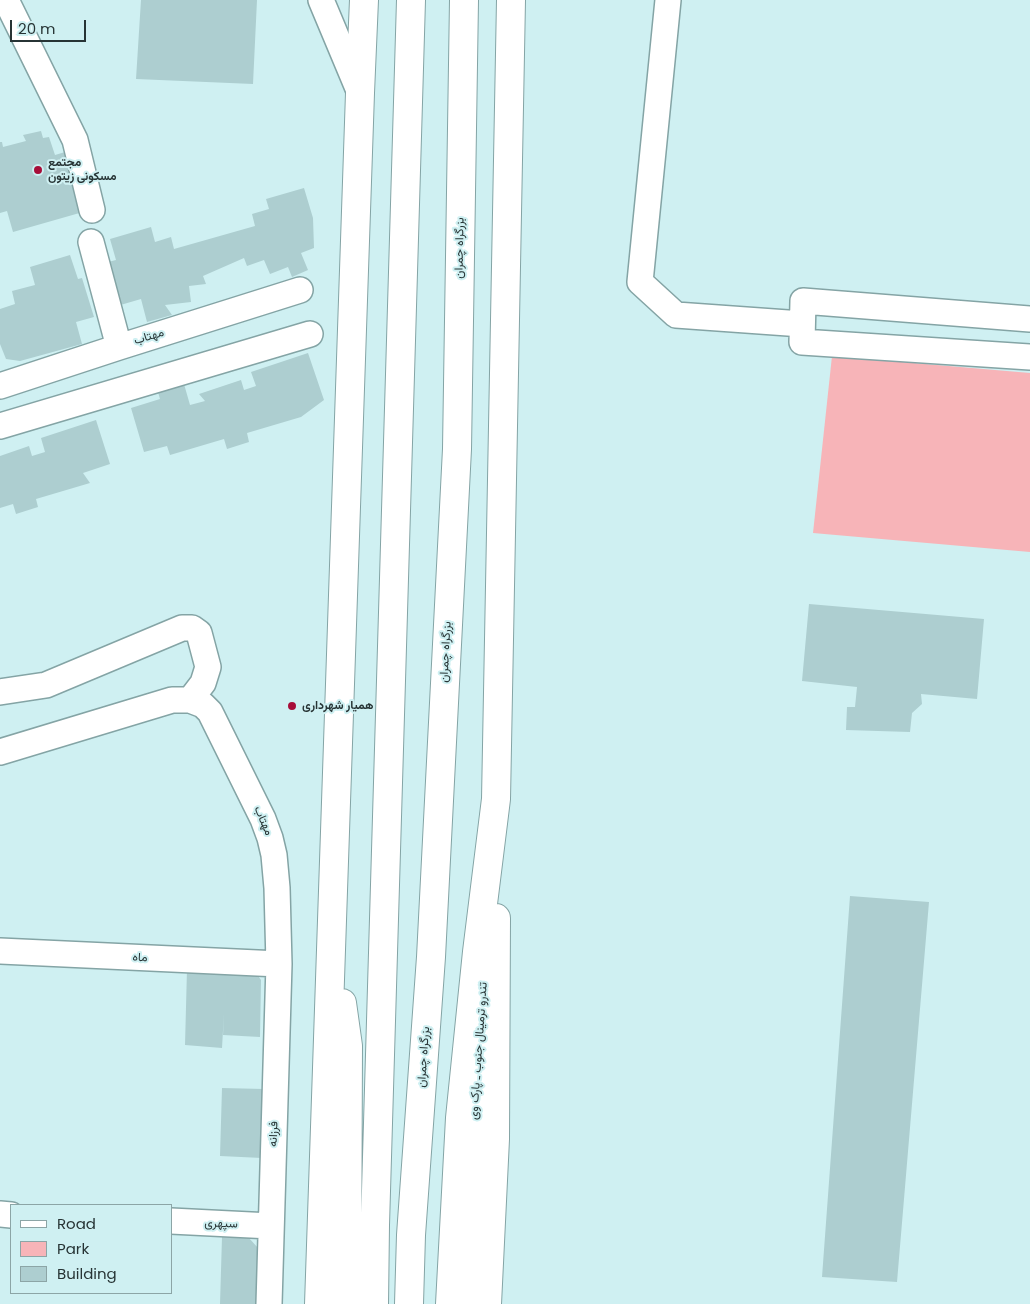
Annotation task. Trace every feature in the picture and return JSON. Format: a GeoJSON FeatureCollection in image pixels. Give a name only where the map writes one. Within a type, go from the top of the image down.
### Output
{"type":"FeatureCollection","features":[{"type":"Feature","properties":{"kind":"highway"},"geometry":{"type":"LineString","coordinates":[[319,1304],[364,0]]}},
{"type":"Feature","properties":{"kind":"highway"},"geometry":{"type":"LineString","coordinates":[[374,1304],[410,0]]}},
{"type":"Feature","properties":{"kind":"highway","name":"بزرگراه چمران"},"geometry":{"type":"LineString","coordinates":[[409,1304],[431,957],[456,449],[464,0]]}},
{"type":"Feature","properties":{"kind":"highway"},"geometry":{"type":"LineString","coordinates":[[488,1304],[495,1139],[496,799],[511,12]]}},
{"type":"Feature","properties":{"kind":"highway"},"geometry":{"type":"LineString","coordinates":[[450,1304],[461,1108],[477,952],[496,799]]}},
{"type":"Feature","properties":{"kind":"highway"},"geometry":{"type":"LineString","coordinates":[[332,920],[348,1046],[347,1304]]}},
{"type":"Feature","properties":{"kind":"street"},"geometry":{"type":"LineString","coordinates":[[0,6],[6,0],[75,140],[92,210]]}},
{"type":"Feature","properties":{"kind":"street"},"geometry":{"type":"LineString","coordinates":[[321,0],[360,92]]}},
{"type":"Feature","properties":{"kind":"street"},"geometry":{"type":"LineString","coordinates":[[668,0],[640,282],[676,315],[802,324]]}},
{"type":"Feature","properties":{"kind":"street"},"geometry":{"type":"LineString","coordinates":[[91,242],[119,347]]}},
{"type":"Feature","properties":{"kind":"street","name":"مهتاب"},"geometry":{"type":"LineString","coordinates":[[0,386],[300,290]]}},
{"type":"Feature","properties":{"kind":"street"},"geometry":{"type":"LineString","coordinates":[[1030,319],[803,301],[802,324],[802,342],[1030,357]]}},
{"type":"Feature","properties":{"kind":"street"},"geometry":{"type":"LineString","coordinates":[[0,426],[310,334]]}},
{"type":"Feature","properties":{"kind":"street"},"geometry":{"type":"LineString","coordinates":[[0,692],[46,685],[182,628],[192,628],[199,633],[208,667],[203,683],[190,700],[172,700],[0,752]]}},
{"type":"Feature","properties":{"kind":"street","name":"مهتاب"},"geometry":{"type":"LineString","coordinates":[[190,700],[203,705],[210,712],[270,838],[274,855],[277,888],[279,964]]}},
{"type":"Feature","properties":{"kind":"street","name":"تندرو ترمینال جنوب ـ پارک وی"},"geometry":{"type":"LineString","coordinates":[[467,1304],[472,1149],[496,799]]}},
{"type":"Feature","properties":{"kind":"street","name":"ماه"},"geometry":{"type":"LineString","coordinates":[[0,951],[279,964]]}},
{"type":"Feature","properties":{"kind":"street","name":"فرزانه"},"geometry":{"type":"LineString","coordinates":[[269,1304],[279,964]]}},
{"type":"Feature","properties":{"kind":"street","name":"سپهری"},"geometry":{"type":"LineString","coordinates":[[172,1222],[271,1226]]}},
{"type":"Feature","properties":{"kind":"green space"},"geometry":{"type":"Polygon","coordinates":[[[832,356],[1030,373],[1030,552],[813,533],[832,356]]]}},
{"type":"Feature","properties":{"kind":"building"},"geometry":{"type":"Polygon","coordinates":[[[141,0],[257,0],[253,84],[136,79],[141,0]]]}},
{"type":"Feature","properties":{"kind":"building","name":"مجتمع مسکونی زیتون"},"geometry":{"type":"Polygon","coordinates":[[[41,131],[43,138],[49,137],[55,155],[72,150],[83,212],[13,232],[7,211],[0,213],[0,142],[2,142],[3,147],[26,141],[23,135],[41,131]]]}},
{"type":"Feature","properties":{"kind":"building"},"geometry":{"type":"Polygon","coordinates":[[[304,188],[313,218],[314,248],[301,253],[308,270],[292,277],[288,267],[270,274],[264,260],[247,266],[244,258],[203,276],[206,284],[189,286],[191,302],[165,305],[172,315],[147,322],[141,299],[117,306],[104,263],[116,260],[110,239],[151,227],[155,242],[171,237],[174,249],[255,226],[252,214],[269,209],[266,199],[304,188]]]}},
{"type":"Feature","properties":{"kind":"building"},"geometry":{"type":"Polygon","coordinates":[[[70,255],[78,279],[82,278],[94,317],[76,322],[82,344],[20,361],[6,359],[0,344],[0,309],[15,304],[12,291],[35,285],[30,267],[70,255]]]}},
{"type":"Feature","properties":{"kind":"building"},"geometry":{"type":"Polygon","coordinates":[[[308,353],[324,400],[301,417],[247,433],[249,442],[227,449],[224,439],[170,455],[167,446],[144,452],[131,408],[160,399],[158,392],[184,384],[190,405],[205,401],[199,394],[241,380],[244,390],[256,386],[251,372],[308,353]]]}},
{"type":"Feature","properties":{"kind":"building"},"geometry":{"type":"Polygon","coordinates":[[[96,420],[110,464],[83,473],[90,483],[36,499],[38,507],[16,514],[13,504],[0,508],[0,456],[29,446],[32,456],[45,452],[41,438],[96,420]]]}},
{"type":"Feature","properties":{"kind":"building"},"geometry":{"type":"Polygon","coordinates":[[[809,604],[984,619],[977,699],[921,694],[922,704],[912,713],[910,732],[846,730],[847,707],[855,707],[857,687],[802,681],[809,604]]]}},
{"type":"Feature","properties":{"kind":"building"},"geometry":{"type":"Polygon","coordinates":[[[850,896],[929,902],[897,1282],[822,1277],[850,896]]]}},
{"type":"Feature","properties":{"kind":"building"},"geometry":{"type":"Polygon","coordinates":[[[187,969],[256,973],[261,980],[260,1037],[223,1035],[224,1013],[222,1048],[185,1045],[187,969]]]}},
{"type":"Feature","properties":{"kind":"building"},"geometry":{"type":"Polygon","coordinates":[[[222,1088],[264,1089],[262,1158],[220,1156],[222,1088]]]}},
{"type":"Feature","properties":{"kind":"building"},"geometry":{"type":"Polygon","coordinates":[[[222,1237],[249,1238],[258,1248],[257,1304],[220,1304],[222,1237]]]}},
{"type":"Feature","properties":{"kind":"place","name":"مجتمع مسکونی زیتون"},"geometry":{"type":"Point","coordinates":[38,170]}},
{"type":"Feature","properties":{"kind":"place","name":"همیار شهرداری"},"geometry":{"type":"Point","coordinates":[292,706]}}]}
